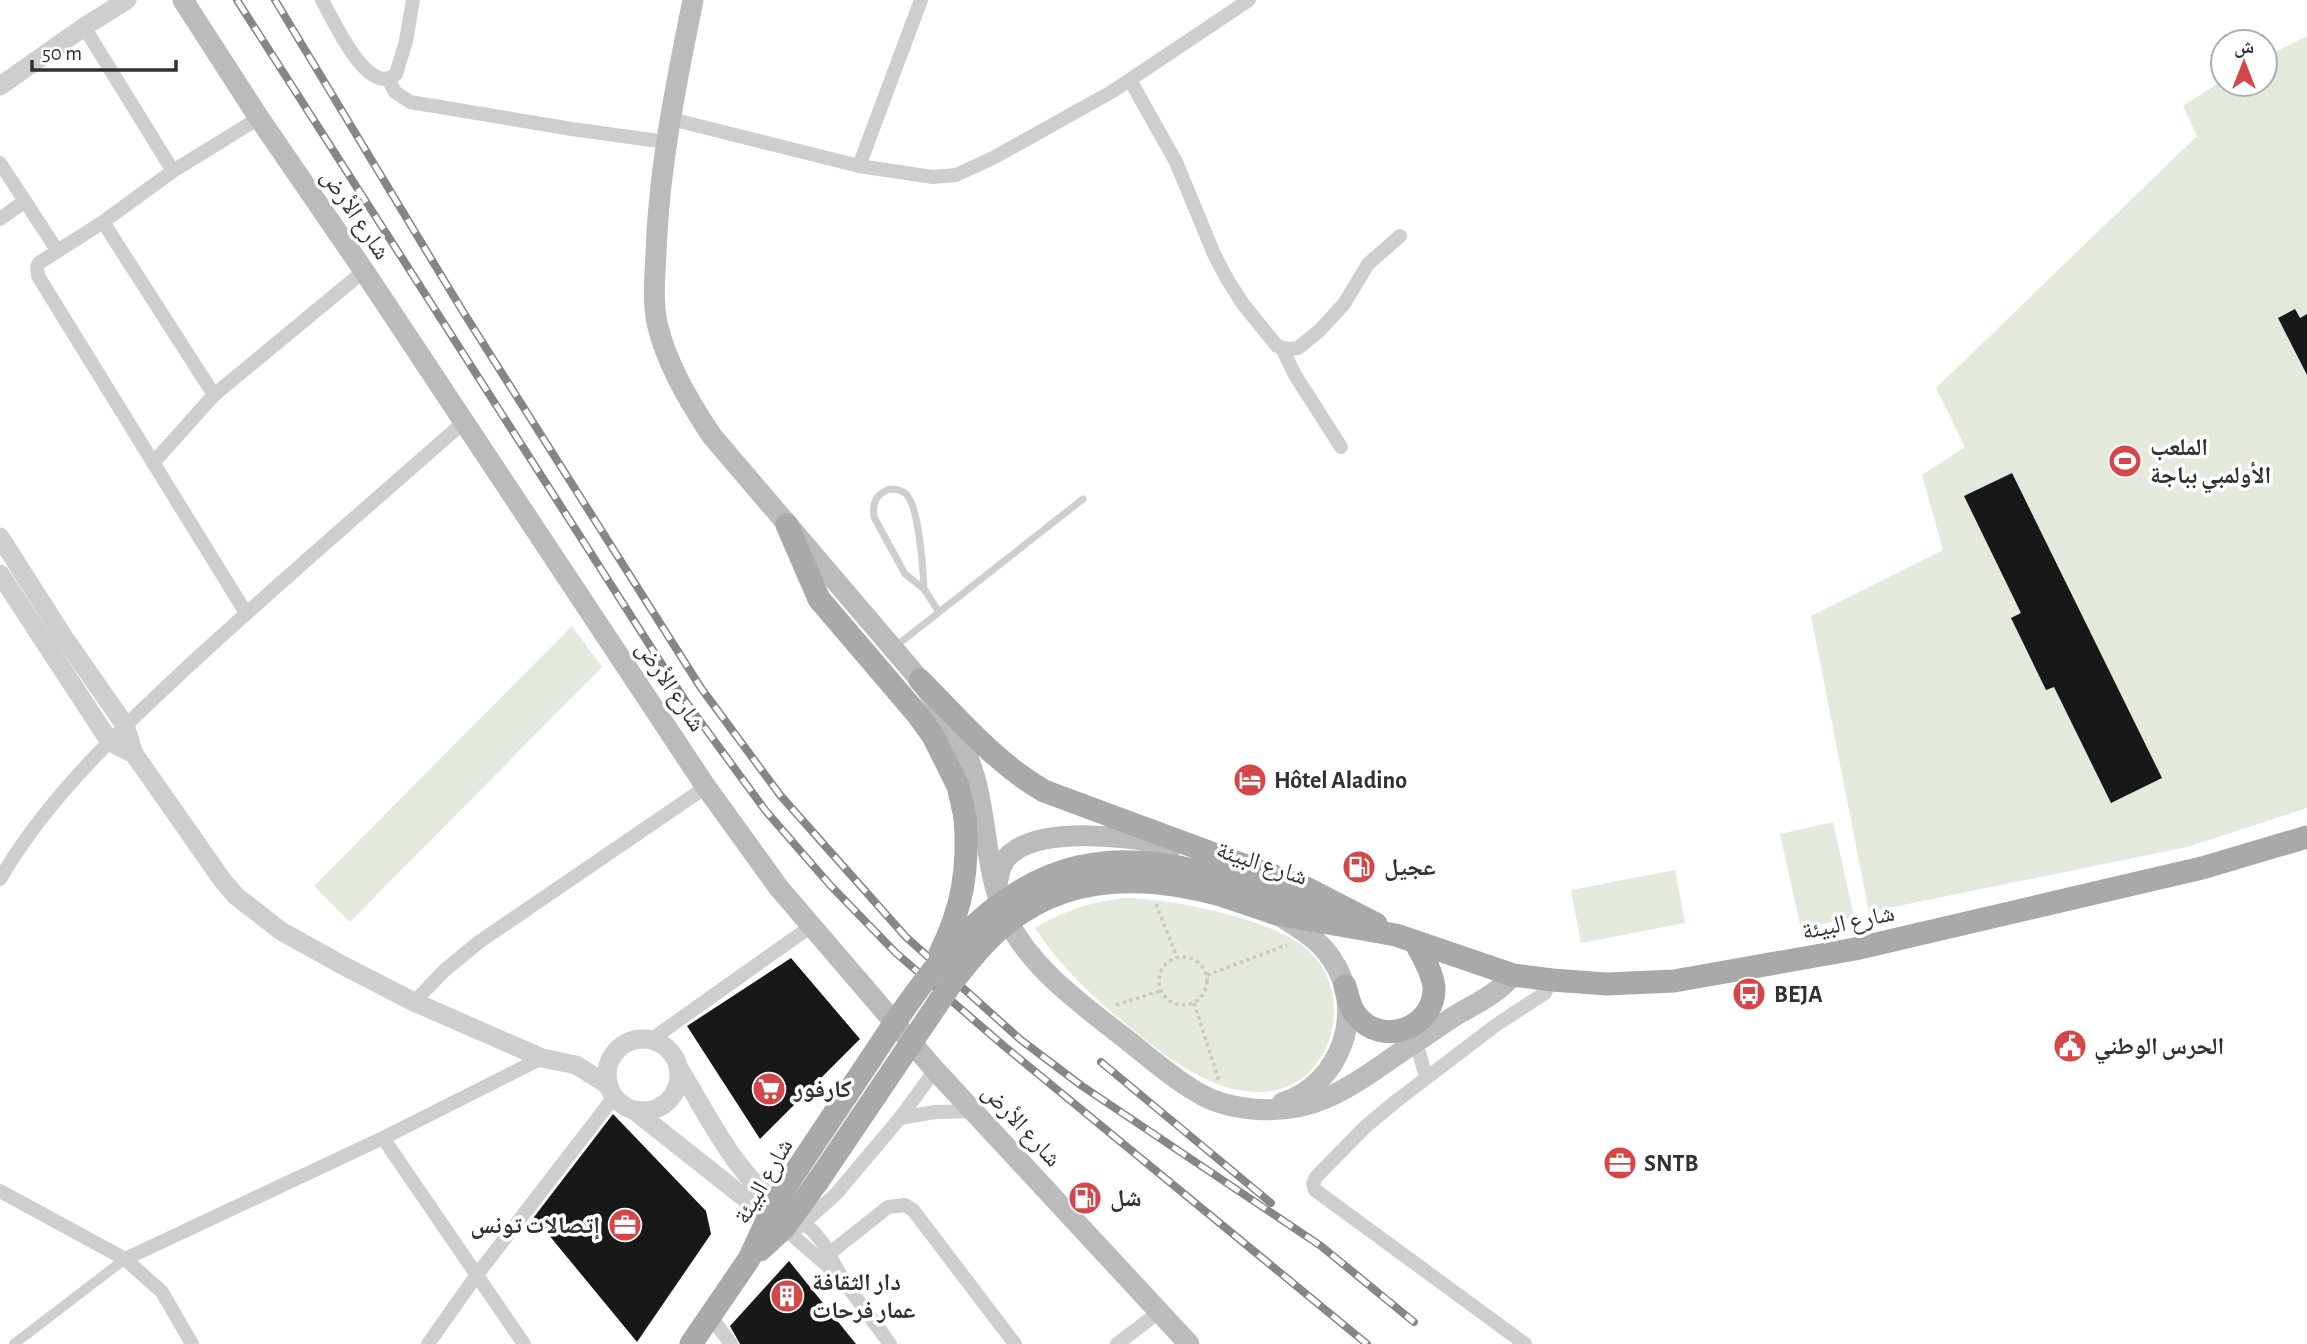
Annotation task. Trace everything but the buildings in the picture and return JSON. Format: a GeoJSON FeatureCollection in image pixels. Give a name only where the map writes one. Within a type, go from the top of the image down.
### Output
{"type":"FeatureCollection","features":[{"type":"Feature","properties":{"kind":"main road","name":"شارع الأرض"},"geometry":{"type":"LineString","coordinates":[[183,0],[706,787],[779,888],[935,1070],[1189,1344]]}},
{"type":"Feature","properties":{"kind":"main road"},"geometry":{"type":"LineString","coordinates":[[693,0],[666,142],[657,213],[654,290],[658,327],[689,402],[712,436],[920,680],[994,756],[1020,777],[1044,791],[1306,888],[1396,934],[1431,975],[1434,988],[1432,1001],[1414,1034]]}},
{"type":"Feature","properties":{"kind":"main road"},"geometry":{"type":"LineString","coordinates":[[787,525],[819,599],[918,715],[933,736],[958,786],[965,817],[968,850],[966,872],[952,924],[928,976]]}},
{"type":"Feature","properties":{"kind":"main road"},"geometry":{"type":"LineString","coordinates":[[920,680],[967,753],[977,785],[997,889],[1005,915],[1023,946],[1069,995],[1198,1093],[1227,1106],[1257,1110],[1291,1110],[1325,1100],[1414,1034],[1489,997],[1513,975]]}},
{"type":"Feature","properties":{"kind":"main road"},"geometry":{"type":"LineString","coordinates":[[997,889],[999,871],[1011,853],[1041,840],[1113,836],[1220,856]]}},
{"type":"Feature","properties":{"kind":"main road","name":"شارع البيئة"},"geometry":{"type":"LineString","coordinates":[[691,1344],[750,1259],[818,1181],[953,981],[993,936],[1025,909],[1052,896],[1085,886],[1139,880],[1188,887],[1227,888],[1396,934],[1513,975],[1607,984],[1674,981],[1830,953],[2202,868],[2307,837]]}},
{"type":"Feature","properties":{"kind":"main road","name":"شارع البيئة"},"geometry":{"type":"LineString","coordinates":[[786,1220],[798,1168],[928,976],[959,940],[1016,893],[1046,877],[1078,867],[1106,863],[1136,862],[1182,867],[1277,914],[1396,934]]}},
{"type":"Feature","properties":{"kind":"main road"},"geometry":{"type":"LineString","coordinates":[[1277,914],[1322,946],[1339,972],[1355,1015],[1365,1025],[1377,1031],[1414,1034]]}},
{"type":"Feature","properties":{"kind":"main road"},"geometry":{"type":"LineString","coordinates":[[1257,1110],[1288,1101],[1315,1085],[1326,1074],[1341,1048],[1346,1032],[1348,1009],[1345,986]]}},
{"type":"Feature","properties":{"kind":"street"},"geometry":{"type":"LineString","coordinates":[[0,86],[127,0]]}},
{"type":"Feature","properties":{"kind":"street"},"geometry":{"type":"LineString","coordinates":[[322,0],[356,58],[370,75],[388,79],[396,74],[401,60],[413,0]]}},
{"type":"Feature","properties":{"kind":"street"},"geometry":{"type":"LineString","coordinates":[[859,166],[921,0]]}},
{"type":"Feature","properties":{"kind":"street"},"geometry":{"type":"LineString","coordinates":[[671,119],[859,166],[933,177],[956,175],[993,158],[1130,80],[1249,0]]}},
{"type":"Feature","properties":{"kind":"street"},"geometry":{"type":"LineString","coordinates":[[84,27],[173,171]]}},
{"type":"Feature","properties":{"kind":"street"},"geometry":{"type":"LineString","coordinates":[[388,79],[396,92],[410,102],[666,142]]}},
{"type":"Feature","properties":{"kind":"street"},"geometry":{"type":"LineString","coordinates":[[1130,80],[1176,162],[1213,254],[1227,279],[1272,341],[1282,348],[1295,375],[1341,447]]}},
{"type":"Feature","properties":{"kind":"street"},"geometry":{"type":"LineString","coordinates":[[246,613],[38,276],[37,267],[57,250],[103,222],[173,171],[259,118]]}},
{"type":"Feature","properties":{"kind":"street"},"geometry":{"type":"LineString","coordinates":[[0,163],[57,250]]}},
{"type":"Feature","properties":{"kind":"street"},"geometry":{"type":"LineString","coordinates":[[0,219],[25,201]]}},
{"type":"Feature","properties":{"kind":"street"},"geometry":{"type":"LineString","coordinates":[[103,222],[214,395]]}},
{"type":"Feature","properties":{"kind":"street"},"geometry":{"type":"LineString","coordinates":[[1282,348],[1298,348],[1320,331],[1344,303],[1368,264],[1400,236]]}},
{"type":"Feature","properties":{"kind":"street"},"geometry":{"type":"LineString","coordinates":[[153,463],[214,395],[364,271]]}},
{"type":"Feature","properties":{"kind":"street"},"geometry":{"type":"LineString","coordinates":[[0,879],[50,807],[125,725],[246,613],[464,422]]}},
{"type":"Feature","properties":{"kind":"street"},"geometry":{"type":"LineString","coordinates":[[0,537],[65,639],[125,725],[134,754],[236,896],[281,931],[414,1002],[542,1058],[576,1065],[611,1091],[627,1108],[635,1111],[786,1220],[812,1230],[830,1253],[843,1280]]}},
{"type":"Feature","properties":{"kind":"street"},"geometry":{"type":"LineString","coordinates":[[0,574],[110,742],[134,754]]}},
{"type":"Feature","properties":{"kind":"street"},"geometry":{"type":"LineString","coordinates":[[414,1002],[445,970],[479,942],[706,787]]}},
{"type":"Feature","properties":{"kind":"street"},"geometry":{"type":"LineString","coordinates":[[652,1039],[810,927]]}},
{"type":"Feature","properties":{"kind":"street"},"geometry":{"type":"LineString","coordinates":[[1525,1344],[1313,1187],[1316,1177],[1365,1127],[1426,1077],[1496,1025],[1545,993],[1552,980]]}},
{"type":"Feature","properties":{"kind":"street"},"geometry":{"type":"LineString","coordinates":[[1414,1034],[1426,1077]]}},
{"type":"Feature","properties":{"kind":"street"},"geometry":{"type":"LineString","coordinates":[[576,1065],[634,1040],[652,1039],[665,1045],[675,1056],[680,1070],[737,1165],[843,1280],[890,1344]]}},
{"type":"Feature","properties":{"kind":"street"},"geometry":{"type":"LineString","coordinates":[[429,1344],[475,1276],[611,1091],[607,1066],[617,1048]]}},
{"type":"Feature","properties":{"kind":"street"},"geometry":{"type":"LineString","coordinates":[[14,1344],[125,1259],[383,1138],[542,1058]]}},
{"type":"Feature","properties":{"kind":"street"},"geometry":{"type":"LineString","coordinates":[[635,1111],[663,1107],[673,1097],[679,1084],[680,1070]]}},
{"type":"Feature","properties":{"kind":"street"},"geometry":{"type":"LineString","coordinates":[[786,1220],[836,1194],[900,1118],[935,1070]]}},
{"type":"Feature","properties":{"kind":"street"},"geometry":{"type":"LineString","coordinates":[[900,1118],[935,1112],[975,1111]]}},
{"type":"Feature","properties":{"kind":"street"},"geometry":{"type":"LineString","coordinates":[[383,1138],[524,1344]]}},
{"type":"Feature","properties":{"kind":"street"},"geometry":{"type":"LineString","coordinates":[[0,1191],[125,1259],[162,1292],[192,1344]]}},
{"type":"Feature","properties":{"kind":"street"},"geometry":{"type":"LineString","coordinates":[[830,1253],[888,1207],[905,1205],[918,1216],[1015,1344]]}},
{"type":"Feature","properties":{"kind":"street"},"geometry":{"type":"LineString","coordinates":[[1117,1344],[1159,1312]]}},
{"type":"Feature","properties":{"kind":"street"},"geometry":{"type":"LineString","coordinates":[[711,1317],[731,1344]]}},
{"type":"Feature","properties":{"kind":"lane"},"geometry":{"type":"LineString","coordinates":[[924,589],[912,503],[907,495],[899,490],[881,492],[875,499],[874,517],[905,574],[924,589],[939,612]]}},
{"type":"Feature","properties":{"kind":"lane"},"geometry":{"type":"LineString","coordinates":[[893,648],[1083,499]]}},
{"type":"Feature","properties":{"kind":"path"},"geometry":{"type":"LineString","coordinates":[[1154,898],[1177,957]]}},
{"type":"Feature","properties":{"kind":"path"},"geometry":{"type":"LineString","coordinates":[[1207,975],[1298,941]]}},
{"type":"Feature","properties":{"kind":"path"},"geometry":{"type":"LineString","coordinates":[[1177,957],[1192,958],[1199,962],[1207,975],[1205,992],[1194,1003],[1186,1006],[1171,1002],[1160,990],[1159,974],[1163,967],[1177,957]]}},
{"type":"Feature","properties":{"kind":"path"},"geometry":{"type":"LineString","coordinates":[[1107,1008],[1160,990]]}},
{"type":"Feature","properties":{"kind":"path"},"geometry":{"type":"LineString","coordinates":[[1194,1003],[1221,1087]]}},
{"type":"Feature","properties":{"kind":"shaded area","name":"الملعب الأولمبي بباجة"},"geometry":{"type":"Polygon","coordinates":[[[2307,36],[2307,808],[2187,847],[1869,912],[1811,616],[1943,550],[1922,475],[1965,447],[1936,388],[2197,136],[2183,106],[2209,89],[2209,98],[2279,98],[2279,50],[2307,36]]]}},
{"type":"Feature","properties":{"kind":"shaded area"},"geometry":{"type":"Polygon","coordinates":[[[572,626],[602,667],[350,922],[314,886],[572,626]]]}},
{"type":"Feature","properties":{"kind":"shaded area"},"geometry":{"type":"Polygon","coordinates":[[[1833,822],[1854,917],[1801,929],[1780,834],[1833,822]]]}},
{"type":"Feature","properties":{"kind":"shaded area"},"geometry":{"type":"Polygon","coordinates":[[[1675,870],[1685,923],[1581,943],[1571,890],[1675,870]]]}},
{"type":"Feature","properties":{"kind":"shaded area"},"geometry":{"type":"Polygon","coordinates":[[[1126,898],[1170,902],[1224,913],[1275,930],[1311,953],[1325,973],[1333,996],[1334,1019],[1328,1042],[1317,1062],[1301,1079],[1280,1089],[1255,1092],[1223,1086],[1193,1072],[1138,1034],[1082,985],[1035,928],[1079,908],[1126,898]]]}},
{"type":"Feature","properties":{"kind":"railway"},"geometry":{"type":"LineString","coordinates":[[237,0],[686,702],[765,810],[830,885],[896,953],[1004,1046],[1367,1344]]}},
{"type":"Feature","properties":{"kind":"railway"},"geometry":{"type":"LineString","coordinates":[[275,0],[462,310],[701,688],[780,795],[906,937],[1021,1040],[1082,1086],[1321,1246],[1414,1322]]}},
{"type":"Feature","properties":{"kind":"railway"},"geometry":{"type":"LineString","coordinates":[[1101,1062],[1271,1203]]}},
{"type":"Feature","properties":{"kind":"place","name":"الملعب الأولمبي بباجة"},"geometry":{"type":"Point","coordinates":[2125,461]}},
{"type":"Feature","properties":{"kind":"place","name":"Hôtel Aladino"},"geometry":{"type":"Point","coordinates":[1250,780]}},
{"type":"Feature","properties":{"kind":"place","name":"عجيل"},"geometry":{"type":"Point","coordinates":[1359,867]}},
{"type":"Feature","properties":{"kind":"place","name":"BEJA"},"geometry":{"type":"Point","coordinates":[1749,994]}},
{"type":"Feature","properties":{"kind":"place","name":"الحرس الوطني"},"geometry":{"type":"Point","coordinates":[2070,1046]}},
{"type":"Feature","properties":{"kind":"place","name":"كارفور"},"geometry":{"type":"Point","coordinates":[769,1089]}},
{"type":"Feature","properties":{"kind":"place","name":"SNTB"},"geometry":{"type":"Point","coordinates":[1620,1163]}},
{"type":"Feature","properties":{"kind":"place","name":"شل"},"geometry":{"type":"Point","coordinates":[1085,1198]}},
{"type":"Feature","properties":{"kind":"place","name":"إتصالات تونس"},"geometry":{"type":"Point","coordinates":[625,1225]}},
{"type":"Feature","properties":{"kind":"place","name":"دار الثقافة عمار فرحات"},"geometry":{"type":"Point","coordinates":[787,1296]}}]}
